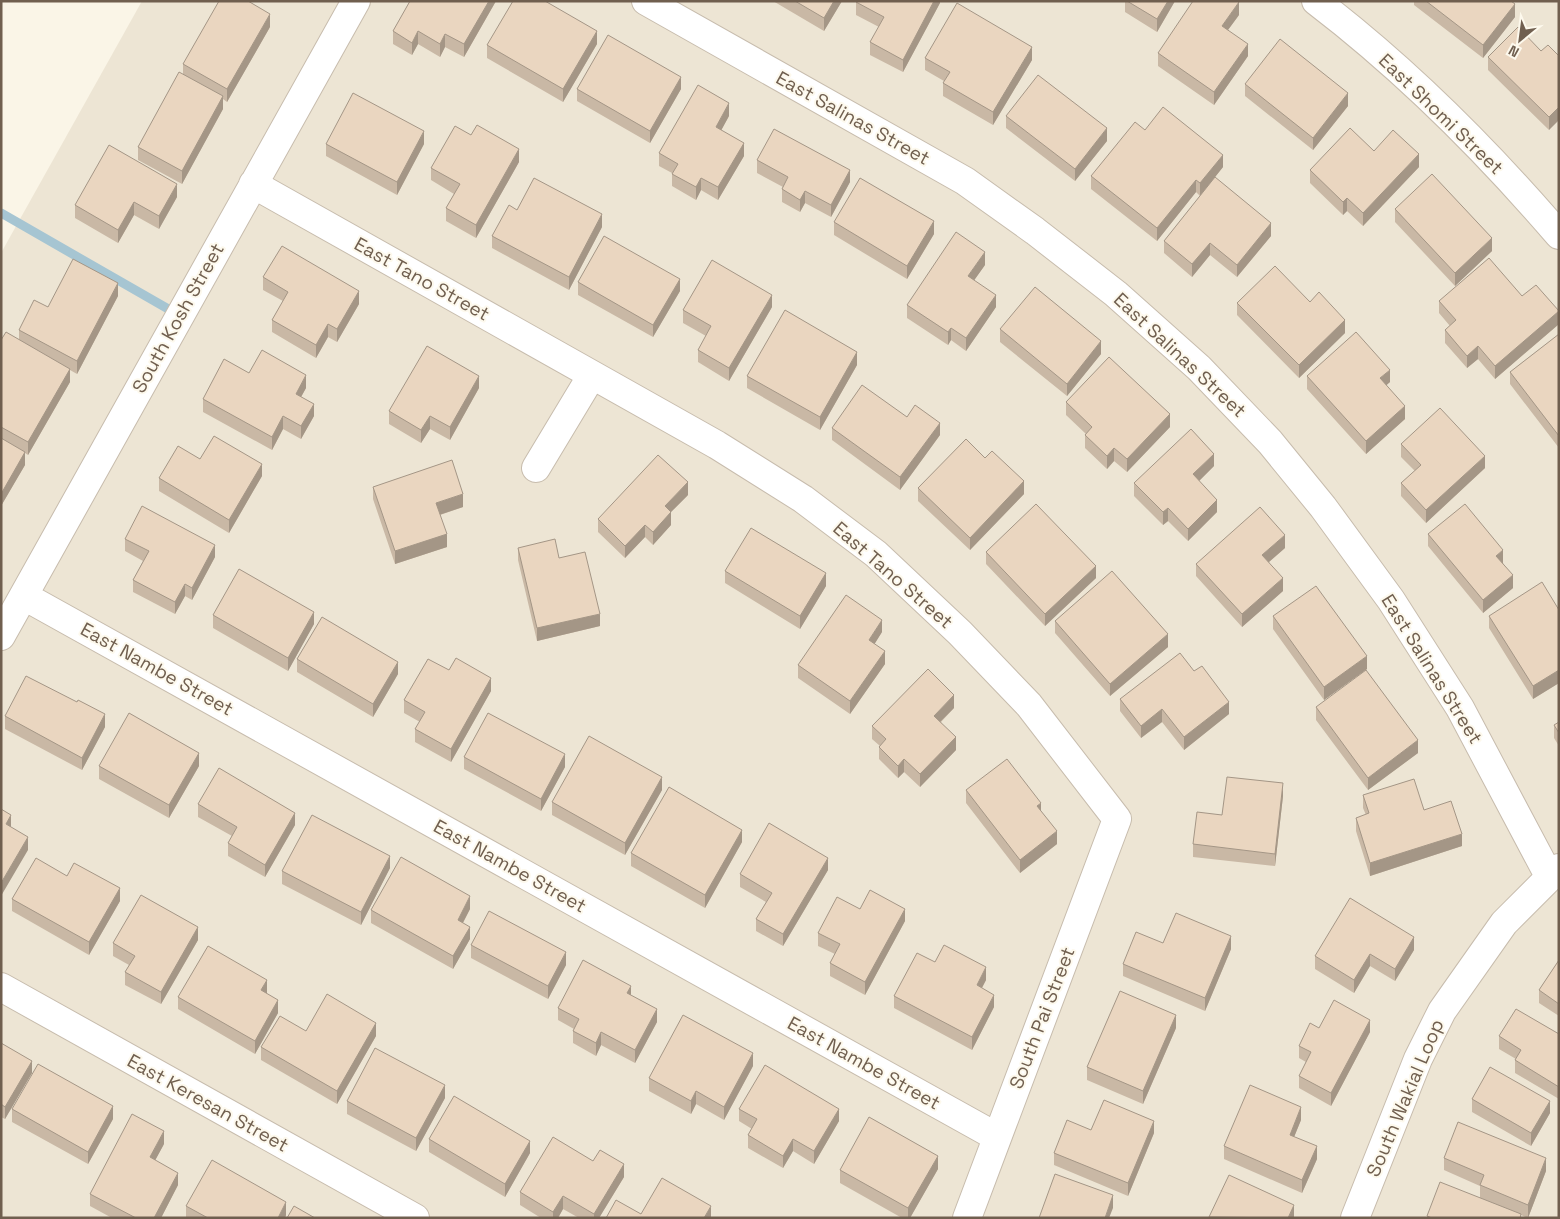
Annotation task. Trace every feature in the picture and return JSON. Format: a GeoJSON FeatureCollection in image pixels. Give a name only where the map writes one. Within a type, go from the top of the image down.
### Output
{"type":"FeatureCollection","features":[{"type":"Feature","properties":{"kind":"street","name":"South Kosh Street"},"geometry":{"type":"LineString","coordinates":[[1,636],[356,1]]}},
{"type":"Feature","properties":{"kind":"street","name":"East Salinas Street"},"geometry":{"type":"LineString","coordinates":[[646,1],[965,181],[1035,231],[1116,294],[1199,368],[1270,442],[1323,507],[1391,600],[1460,708],[1554,872]]}},
{"type":"Feature","properties":{"kind":"street","name":"East Shomi Street"},"geometry":{"type":"LineString","coordinates":[[1316,1],[1343,22],[1410,81],[1481,150],[1559,235]]}},
{"type":"Feature","properties":{"kind":"street","name":"East Tano Street"},"geometry":{"type":"LineString","coordinates":[[253,184],[725,450],[802,499],[876,554],[960,633],[1029,705],[1116,819]]}},
{"type":"Feature","properties":{"kind":"street"},"geometry":{"type":"LineString","coordinates":[[536,468],[592,375]]}},
{"type":"Feature","properties":{"kind":"street","name":"East Nambe Street"},"geometry":{"type":"LineString","coordinates":[[24,596],[997,1137]]}},
{"type":"Feature","properties":{"kind":"street","name":"South Pai Street"},"geometry":{"type":"LineString","coordinates":[[967,1218],[1116,819]]}},
{"type":"Feature","properties":{"kind":"street","name":"South Wakial Loop"},"geometry":{"type":"LineString","coordinates":[[1354,1218],[1418,1059],[1442,1011],[1504,923],[1554,872]]}},
{"type":"Feature","properties":{"kind":"street","name":"East Keresan Street"},"geometry":{"type":"LineString","coordinates":[[1,988],[415,1218]]}},
{"type":"Feature","properties":{"kind":"shaded area"},"geometry":{"type":"Polygon","coordinates":[[[142,1],[1559,1],[1559,1218],[1,1218],[1,253],[142,1]]]}},
{"type":"Feature","properties":{"kind":"building"},"geometry":{"type":"Polygon","coordinates":[[[219,1],[248,1],[270,14],[227,89],[183,64],[219,1]]]}},
{"type":"Feature","properties":{"kind":"building"},"geometry":{"type":"Polygon","coordinates":[[[410,1],[489,1],[464,44],[445,34],[440,44],[418,31],[412,43],[393,31],[410,1]]]}},
{"type":"Feature","properties":{"kind":"building"},"geometry":{"type":"Polygon","coordinates":[[[513,1],[545,1],[597,31],[563,89],[487,45],[513,1]]]}},
{"type":"Feature","properties":{"kind":"building"},"geometry":{"type":"Polygon","coordinates":[[[795,1],[834,1],[824,18],[795,1]]]}},
{"type":"Feature","properties":{"kind":"building"},"geometry":{"type":"Polygon","coordinates":[[[857,1],[934,1],[903,60],[870,42],[884,17],[857,1]]]}},
{"type":"Feature","properties":{"kind":"building"},"geometry":{"type":"Polygon","coordinates":[[[1127,1],[1168,1],[1157,19],[1127,1]]]}},
{"type":"Feature","properties":{"kind":"building"},"geometry":{"type":"Polygon","coordinates":[[[1193,1],[1239,2],[1222,26],[1248,44],[1214,92],[1158,53],[1193,1]]]}},
{"type":"Feature","properties":{"kind":"building"},"geometry":{"type":"Polygon","coordinates":[[[1426,1],[1511,1],[1515,4],[1483,45],[1426,1]]]}},
{"type":"Feature","properties":{"kind":"building"},"geometry":{"type":"Polygon","coordinates":[[[957,3],[1032,47],[993,112],[943,83],[950,72],[925,58],[957,3]]]}},
{"type":"Feature","properties":{"kind":"building"},"geometry":{"type":"Polygon","coordinates":[[[1518,27],[1541,51],[1548,45],[1559,56],[1559,107],[1549,117],[1488,57],[1518,27]]]}},
{"type":"Feature","properties":{"kind":"building"},"geometry":{"type":"Polygon","coordinates":[[[608,35],[681,77],[650,131],[577,89],[608,35]]]}},
{"type":"Feature","properties":{"kind":"building"},"geometry":{"type":"Polygon","coordinates":[[[1280,39],[1348,93],[1313,138],[1245,84],[1280,39]]]}},
{"type":"Feature","properties":{"kind":"building"},"geometry":{"type":"Polygon","coordinates":[[[179,72],[223,96],[182,171],[138,147],[179,72]]]}},
{"type":"Feature","properties":{"kind":"building"},"geometry":{"type":"Polygon","coordinates":[[[1038,75],[1107,128],[1075,169],[1006,116],[1038,75]]]}},
{"type":"Feature","properties":{"kind":"building"},"geometry":{"type":"Polygon","coordinates":[[[698,85],[729,103],[716,127],[744,143],[718,187],[701,178],[696,187],[672,174],[678,164],[659,153],[698,85]]]}},
{"type":"Feature","properties":{"kind":"building"},"geometry":{"type":"Polygon","coordinates":[[[353,93],[424,131],[397,182],[326,144],[353,93]]]}},
{"type":"Feature","properties":{"kind":"building"},"geometry":{"type":"Polygon","coordinates":[[[1163,107],[1223,155],[1200,183],[1196,180],[1157,228],[1091,176],[1135,122],[1145,130],[1163,107]]]}},
{"type":"Feature","properties":{"kind":"building"},"geometry":{"type":"Polygon","coordinates":[[[477,125],[519,149],[476,225],[446,208],[460,184],[431,168],[455,126],[471,135],[477,125]]]}},
{"type":"Feature","properties":{"kind":"building"},"geometry":{"type":"Polygon","coordinates":[[[1350,128],[1374,151],[1393,130],[1419,154],[1363,213],[1347,198],[1343,202],[1310,170],[1350,128]]]}},
{"type":"Feature","properties":{"kind":"building"},"geometry":{"type":"Polygon","coordinates":[[[774,129],[850,170],[831,205],[805,191],[800,200],[782,189],[788,177],[757,160],[774,129]]]}},
{"type":"Feature","properties":{"kind":"building"},"geometry":{"type":"Polygon","coordinates":[[[109,145],[177,184],[159,216],[134,202],[118,230],[75,205],[109,145]]]}},
{"type":"Feature","properties":{"kind":"building"},"geometry":{"type":"Polygon","coordinates":[[[1432,174],[1492,238],[1455,273],[1395,209],[1432,174]]]}},
{"type":"Feature","properties":{"kind":"building"},"geometry":{"type":"Polygon","coordinates":[[[1215,177],[1271,223],[1237,265],[1210,243],[1192,264],[1164,241],[1215,177]]]}},
{"type":"Feature","properties":{"kind":"building"},"geometry":{"type":"Polygon","coordinates":[[[534,178],[602,214],[569,277],[492,236],[509,205],[517,210],[534,178]]]}},
{"type":"Feature","properties":{"kind":"building"},"geometry":{"type":"Polygon","coordinates":[[[860,178],[934,221],[907,266],[834,222],[860,178]]]}},
{"type":"Feature","properties":{"kind":"building"},"geometry":{"type":"Polygon","coordinates":[[[956,232],[985,252],[968,276],[996,295],[966,338],[951,328],[948,332],[907,305],[956,232]]]}},
{"type":"Feature","properties":{"kind":"building"},"geometry":{"type":"Polygon","coordinates":[[[604,236],[680,279],[653,325],[578,282],[604,236]]]}},
{"type":"Feature","properties":{"kind":"building"},"geometry":{"type":"Polygon","coordinates":[[[282,246],[359,291],[337,329],[328,324],[316,345],[272,320],[288,292],[263,277],[282,246]]]}},
{"type":"Feature","properties":{"kind":"building"},"geometry":{"type":"Polygon","coordinates":[[[1489,258],[1522,296],[1536,285],[1559,311],[1495,366],[1478,346],[1467,356],[1445,330],[1456,320],[1439,301],[1489,258]]]}},
{"type":"Feature","properties":{"kind":"building"},"geometry":{"type":"Polygon","coordinates":[[[73,259],[118,283],[77,361],[19,330],[34,300],[48,307],[73,259]]]}},
{"type":"Feature","properties":{"kind":"building"},"geometry":{"type":"Polygon","coordinates":[[[712,260],[772,295],[729,368],[698,350],[711,326],[683,310],[712,260]]]}},
{"type":"Feature","properties":{"kind":"building"},"geometry":{"type":"Polygon","coordinates":[[[1275,266],[1310,302],[1319,292],[1345,320],[1299,365],[1237,303],[1275,266]]]}},
{"type":"Feature","properties":{"kind":"building"},"geometry":{"type":"Polygon","coordinates":[[[1035,287],[1101,341],[1067,384],[1000,329],[1035,287]]]}},
{"type":"Feature","properties":{"kind":"building"},"geometry":{"type":"Polygon","coordinates":[[[785,310],[857,352],[820,417],[747,376],[785,310]]]}},
{"type":"Feature","properties":{"kind":"building"},"geometry":{"type":"Polygon","coordinates":[[[6,332],[70,369],[28,442],[1,427],[1,340],[6,332]]]}},
{"type":"Feature","properties":{"kind":"building"},"geometry":{"type":"Polygon","coordinates":[[[1356,332],[1390,370],[1380,378],[1405,406],[1366,441],[1307,376],[1356,332]]]}},
{"type":"Feature","properties":{"kind":"building"},"geometry":{"type":"Polygon","coordinates":[[[1559,334],[1559,436],[1510,372],[1559,334]]]}},
{"type":"Feature","properties":{"kind":"building"},"geometry":{"type":"Polygon","coordinates":[[[427,346],[479,376],[450,427],[430,416],[421,430],[389,411],[427,346]]]}},
{"type":"Feature","properties":{"kind":"building"},"geometry":{"type":"Polygon","coordinates":[[[262,350],[306,375],[296,394],[314,404],[301,426],[283,416],[272,437],[203,399],[224,359],[249,373],[262,350]]]}},
{"type":"Feature","properties":{"kind":"building"},"geometry":{"type":"Polygon","coordinates":[[[1109,357],[1170,414],[1127,459],[1114,448],[1107,456],[1085,435],[1092,427],[1066,402],[1109,357]]]}},
{"type":"Feature","properties":{"kind":"building"},"geometry":{"type":"Polygon","coordinates":[[[862,385],[907,417],[915,405],[940,423],[900,477],[832,428],[862,385]]]}},
{"type":"Feature","properties":{"kind":"building"},"geometry":{"type":"Polygon","coordinates":[[[1440,408],[1485,456],[1426,510],[1401,483],[1421,465],[1401,444],[1440,408]]]}},
{"type":"Feature","properties":{"kind":"building"},"geometry":{"type":"Polygon","coordinates":[[[1191,429],[1214,454],[1193,474],[1217,500],[1188,529],[1168,508],[1163,512],[1134,483],[1191,429]]]}},
{"type":"Feature","properties":{"kind":"building"},"geometry":{"type":"Polygon","coordinates":[[[214,436],[262,464],[229,520],[159,478],[178,446],[200,459],[214,436]]]}},
{"type":"Feature","properties":{"kind":"building"},"geometry":{"type":"Polygon","coordinates":[[[1,438],[25,452],[1,494],[1,438]]]}},
{"type":"Feature","properties":{"kind":"building"},"geometry":{"type":"Polygon","coordinates":[[[966,439],[985,458],[992,451],[1024,481],[970,538],[918,488],[966,439]]]}},
{"type":"Feature","properties":{"kind":"building"},"geometry":{"type":"Polygon","coordinates":[[[658,455],[688,482],[665,506],[671,512],[653,532],[645,525],[625,546],[598,519],[658,455]]]}},
{"type":"Feature","properties":{"kind":"building"},"geometry":{"type":"Polygon","coordinates":[[[452,460],[463,494],[436,503],[447,534],[395,551],[373,487],[452,460]]]}},
{"type":"Feature","properties":{"kind":"building"},"geometry":{"type":"Polygon","coordinates":[[[1036,504],[1096,566],[1045,614],[986,552],[1036,504]]]}},
{"type":"Feature","properties":{"kind":"building"},"geometry":{"type":"Polygon","coordinates":[[[1465,504],[1503,550],[1496,556],[1513,575],[1483,600],[1428,534],[1465,504]]]}},
{"type":"Feature","properties":{"kind":"building"},"geometry":{"type":"Polygon","coordinates":[[[142,506],[215,545],[192,588],[185,584],[175,602],[133,580],[149,551],[125,539],[142,506]]]}},
{"type":"Feature","properties":{"kind":"building"},"geometry":{"type":"Polygon","coordinates":[[[1260,507],[1285,535],[1262,555],[1283,578],[1242,614],[1196,564],[1260,507]]]}},
{"type":"Feature","properties":{"kind":"building"},"geometry":{"type":"Polygon","coordinates":[[[751,528],[826,573],[800,616],[725,571],[751,528]]]}},
{"type":"Feature","properties":{"kind":"building"},"geometry":{"type":"Polygon","coordinates":[[[555,539],[559,558],[585,552],[600,614],[537,628],[518,548],[555,539]]]}},
{"type":"Feature","properties":{"kind":"building"},"geometry":{"type":"Polygon","coordinates":[[[239,569],[314,612],[288,658],[213,615],[239,569]]]}},
{"type":"Feature","properties":{"kind":"building"},"geometry":{"type":"Polygon","coordinates":[[[1112,571],[1168,634],[1110,684],[1055,621],[1112,571]]]}},
{"type":"Feature","properties":{"kind":"building"},"geometry":{"type":"Polygon","coordinates":[[[1542,582],[1559,610],[1559,670],[1533,686],[1489,616],[1542,582]]]}},
{"type":"Feature","properties":{"kind":"building"},"geometry":{"type":"Polygon","coordinates":[[[1316,586],[1367,656],[1324,687],[1273,616],[1316,586]]]}},
{"type":"Feature","properties":{"kind":"building"},"geometry":{"type":"Polygon","coordinates":[[[846,595],[882,620],[869,640],[885,651],[850,701],[798,665],[846,595]]]}},
{"type":"Feature","properties":{"kind":"building"},"geometry":{"type":"Polygon","coordinates":[[[322,617],[398,662],[373,704],[297,659],[322,617]]]}},
{"type":"Feature","properties":{"kind":"building"},"geometry":{"type":"Polygon","coordinates":[[[1180,653],[1194,671],[1202,666],[1229,702],[1184,737],[1162,709],[1141,726],[1120,699],[1180,653]]]}},
{"type":"Feature","properties":{"kind":"building"},"geometry":{"type":"Polygon","coordinates":[[[456,658],[491,678],[451,749],[415,729],[425,712],[404,700],[428,659],[449,670],[456,658]]]}},
{"type":"Feature","properties":{"kind":"building"},"geometry":{"type":"Polygon","coordinates":[[[928,669],[954,695],[934,716],[956,737],[920,774],[904,759],[898,766],[879,747],[886,739],[872,726],[928,669]]]}},
{"type":"Feature","properties":{"kind":"building"},"geometry":{"type":"Polygon","coordinates":[[[1366,670],[1418,740],[1368,778],[1316,707],[1366,670]]]}},
{"type":"Feature","properties":{"kind":"building"},"geometry":{"type":"Polygon","coordinates":[[[26,676],[105,714],[82,758],[5,716],[26,676]]]}},
{"type":"Feature","properties":{"kind":"building"},"geometry":{"type":"Polygon","coordinates":[[[129,713],[199,753],[169,805],[99,766],[129,713]]]}},
{"type":"Feature","properties":{"kind":"building"},"geometry":{"type":"Polygon","coordinates":[[[488,713],[565,754],[541,799],[464,757],[488,713]]]}},
{"type":"Feature","properties":{"kind":"building"},"geometry":{"type":"Polygon","coordinates":[[[1559,722],[1559,733],[1554,725],[1559,722]]]}},
{"type":"Feature","properties":{"kind":"building"},"geometry":{"type":"Polygon","coordinates":[[[589,736],[662,777],[625,843],[552,802],[589,736]]]}},
{"type":"Feature","properties":{"kind":"building"},"geometry":{"type":"Polygon","coordinates":[[[1007,759],[1041,803],[1037,806],[1057,831],[1020,860],[966,790],[1007,759]]]}},
{"type":"Feature","properties":{"kind":"building"},"geometry":{"type":"Polygon","coordinates":[[[219,768],[295,813],[265,865],[228,843],[237,827],[198,804],[219,768]]]}},
{"type":"Feature","properties":{"kind":"building"},"geometry":{"type":"Polygon","coordinates":[[[1227,777],[1283,783],[1275,854],[1193,844],[1197,812],[1222,815],[1227,777]]]}},
{"type":"Feature","properties":{"kind":"building"},"geometry":{"type":"Polygon","coordinates":[[[1414,779],[1424,810],[1451,801],[1462,834],[1370,863],[1356,818],[1369,813],[1363,795],[1414,779]]]}},
{"type":"Feature","properties":{"kind":"building"},"geometry":{"type":"Polygon","coordinates":[[[669,787],[742,830],[705,895],[631,853],[669,787]]]}},
{"type":"Feature","properties":{"kind":"building"},"geometry":{"type":"Polygon","coordinates":[[[1,809],[11,815],[6,824],[28,837],[1,883],[1,809]]]}},
{"type":"Feature","properties":{"kind":"building"},"geometry":{"type":"Polygon","coordinates":[[[312,815],[390,856],[361,912],[282,871],[312,815]]]}},
{"type":"Feature","properties":{"kind":"building"},"geometry":{"type":"Polygon","coordinates":[[[769,823],[828,858],[783,934],[756,919],[772,893],[740,874],[769,823]]]}},
{"type":"Feature","properties":{"kind":"building"},"geometry":{"type":"Polygon","coordinates":[[[401,857],[470,896],[458,920],[470,927],[453,956],[371,910],[401,857]]]}},
{"type":"Feature","properties":{"kind":"building"},"geometry":{"type":"Polygon","coordinates":[[[36,858],[67,876],[74,863],[120,888],[89,942],[12,899],[36,858]]]}},
{"type":"Feature","properties":{"kind":"building"},"geometry":{"type":"Polygon","coordinates":[[[870,890],[905,909],[865,982],[830,963],[840,944],[818,933],[837,897],[860,909],[870,890]]]}},
{"type":"Feature","properties":{"kind":"building"},"geometry":{"type":"Polygon","coordinates":[[[141,895],[198,927],[161,992],[125,972],[135,956],[113,943],[141,895]]]}},
{"type":"Feature","properties":{"kind":"building"},"geometry":{"type":"Polygon","coordinates":[[[1350,898],[1414,937],[1395,969],[1370,954],[1354,980],[1315,956],[1350,898]]]}},
{"type":"Feature","properties":{"kind":"building"},"geometry":{"type":"Polygon","coordinates":[[[489,911],[566,952],[548,986],[471,945],[489,911]]]}},
{"type":"Feature","properties":{"kind":"building"},"geometry":{"type":"Polygon","coordinates":[[[1176,913],[1231,936],[1205,998],[1123,964],[1136,932],[1163,943],[1176,913]]]}},
{"type":"Feature","properties":{"kind":"building"},"geometry":{"type":"Polygon","coordinates":[[[944,945],[986,967],[977,985],[994,995],[972,1037],[894,996],[917,953],[935,962],[944,945]]]}},
{"type":"Feature","properties":{"kind":"building"},"geometry":{"type":"Polygon","coordinates":[[[208,946],[267,980],[261,990],[278,1000],[255,1041],[178,997],[208,946]]]}},
{"type":"Feature","properties":{"kind":"building"},"geometry":{"type":"Polygon","coordinates":[[[583,960],[631,986],[627,993],[657,1009],[635,1050],[601,1032],[596,1043],[573,1031],[579,1019],[558,1008],[583,960]]]}},
{"type":"Feature","properties":{"kind":"building"},"geometry":{"type":"Polygon","coordinates":[[[1559,960],[1559,1004],[1539,990],[1559,960]]]}},
{"type":"Feature","properties":{"kind":"building"},"geometry":{"type":"Polygon","coordinates":[[[1120,991],[1176,1015],[1143,1091],[1087,1067],[1120,991]]]}},
{"type":"Feature","properties":{"kind":"building"},"geometry":{"type":"Polygon","coordinates":[[[327,994],[376,1023],[337,1091],[261,1047],[280,1016],[306,1031],[327,994]]]}},
{"type":"Feature","properties":{"kind":"building"},"geometry":{"type":"Polygon","coordinates":[[[1334,1000],[1370,1020],[1331,1093],[1299,1076],[1311,1052],[1299,1046],[1310,1023],[1319,1028],[1334,1000]]]}},
{"type":"Feature","properties":{"kind":"building"},"geometry":{"type":"Polygon","coordinates":[[[1516,1009],[1559,1034],[1559,1087],[1515,1060],[1521,1050],[1499,1036],[1516,1009]]]}},
{"type":"Feature","properties":{"kind":"building"},"geometry":{"type":"Polygon","coordinates":[[[683,1015],[753,1053],[724,1107],[696,1091],[691,1101],[649,1078],[683,1015]]]}},
{"type":"Feature","properties":{"kind":"building"},"geometry":{"type":"Polygon","coordinates":[[[1,1043],[32,1061],[5,1107],[1,1104],[1,1043]]]}},
{"type":"Feature","properties":{"kind":"building"},"geometry":{"type":"Polygon","coordinates":[[[375,1048],[445,1085],[416,1138],[347,1101],[375,1048]]]}},
{"type":"Feature","properties":{"kind":"building"},"geometry":{"type":"Polygon","coordinates":[[[38,1064],[113,1106],[88,1152],[12,1109],[38,1064]]]}},
{"type":"Feature","properties":{"kind":"building"},"geometry":{"type":"Polygon","coordinates":[[[765,1065],[839,1109],[814,1151],[793,1139],[783,1156],[748,1135],[757,1119],[739,1109],[765,1065]]]}},
{"type":"Feature","properties":{"kind":"building"},"geometry":{"type":"Polygon","coordinates":[[[1490,1067],[1550,1101],[1531,1133],[1472,1099],[1490,1067]]]}},
{"type":"Feature","properties":{"kind":"building"},"geometry":{"type":"Polygon","coordinates":[[[1250,1085],[1301,1107],[1290,1135],[1317,1146],[1302,1180],[1224,1146],[1250,1085]]]}},
{"type":"Feature","properties":{"kind":"building"},"geometry":{"type":"Polygon","coordinates":[[[454,1096],[530,1141],[505,1184],[429,1139],[454,1096]]]}},
{"type":"Feature","properties":{"kind":"building"},"geometry":{"type":"Polygon","coordinates":[[[1104,1100],[1154,1121],[1128,1183],[1054,1153],[1067,1120],[1091,1130],[1104,1100]]]}},
{"type":"Feature","properties":{"kind":"building"},"geometry":{"type":"Polygon","coordinates":[[[132,1114],[164,1131],[150,1157],[178,1173],[154,1218],[136,1218],[90,1194],[132,1114]]]}},
{"type":"Feature","properties":{"kind":"building"},"geometry":{"type":"Polygon","coordinates":[[[869,1117],[938,1156],[908,1208],[840,1170],[869,1117]]]}},
{"type":"Feature","properties":{"kind":"building"},"geometry":{"type":"Polygon","coordinates":[[[1458,1122],[1546,1158],[1528,1205],[1480,1185],[1484,1175],[1444,1158],[1458,1122]]]}},
{"type":"Feature","properties":{"kind":"building"},"geometry":{"type":"Polygon","coordinates":[[[553,1137],[593,1161],[600,1150],[624,1164],[594,1214],[563,1196],[553,1212],[520,1192],[553,1137]]]}},
{"type":"Feature","properties":{"kind":"building"},"geometry":{"type":"Polygon","coordinates":[[[212,1160],[286,1202],[278,1218],[208,1218],[186,1206],[212,1160]]]}},
{"type":"Feature","properties":{"kind":"building"},"geometry":{"type":"Polygon","coordinates":[[[1055,1174],[1113,1195],[1105,1218],[1039,1218],[1055,1174]]]}},
{"type":"Feature","properties":{"kind":"building"},"geometry":{"type":"Polygon","coordinates":[[[1229,1175],[1294,1205],[1288,1218],[1209,1217],[1229,1175]]]}},
{"type":"Feature","properties":{"kind":"building"},"geometry":{"type":"Polygon","coordinates":[[[662,1178],[711,1206],[704,1218],[606,1218],[616,1200],[641,1214],[662,1178]]]}},
{"type":"Feature","properties":{"kind":"building"},"geometry":{"type":"Polygon","coordinates":[[[1440,1182],[1521,1214],[1520,1218],[1432,1218],[1427,1216],[1440,1182]]]}},
{"type":"Feature","properties":{"kind":"building"},"geometry":{"type":"Polygon","coordinates":[[[294,1206],[315,1218],[287,1218],[294,1206]]]}},
{"type":"Feature","properties":{"kind":"waterway"},"geometry":{"type":"LineString","coordinates":[[1,213],[177,314]]}}]}
